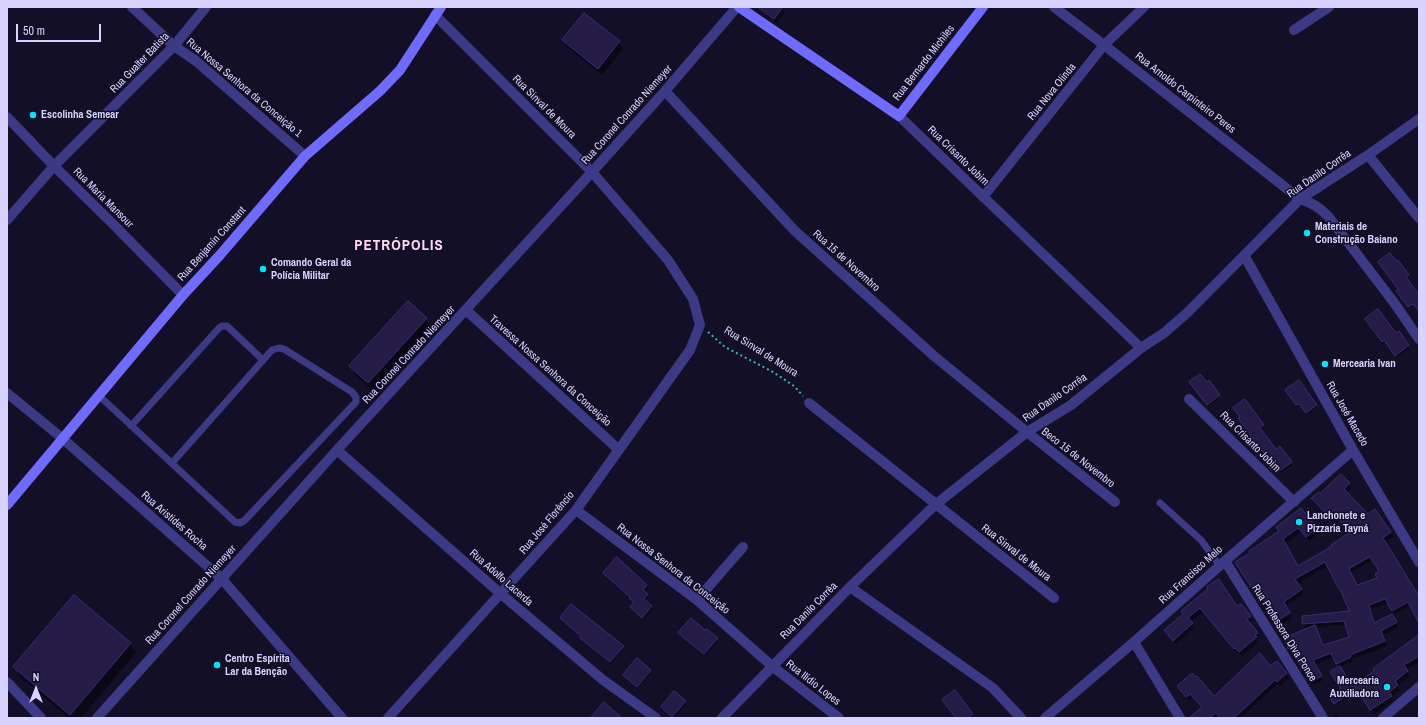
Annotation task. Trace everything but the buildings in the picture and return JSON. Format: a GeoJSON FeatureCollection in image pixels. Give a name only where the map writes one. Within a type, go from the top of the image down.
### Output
{"type":"FeatureCollection","features":[{"type":"Feature","properties":{"kind":"street","name":"Rua Nossa Senhora da Conceição 1"},"geometry":{"type":"LineString","coordinates":[[132,7],[174,46],[196,61],[305,156]]}},
{"type":"Feature","properties":{"kind":"street","name":"Rua Gualter Batista"},"geometry":{"type":"LineString","coordinates":[[7,220],[54,166],[174,46],[206,7]]}},
{"type":"Feature","properties":{"kind":"street","name":"Rua Coronel Conrado Niemeyer"},"geometry":{"type":"LineString","coordinates":[[97,718],[337,450],[592,172],[738,7]]}},
{"type":"Feature","properties":{"kind":"street","name":"Rua Crisanto Jobim"},"geometry":{"type":"LineString","coordinates":[[738,7],[899,116],[1141,348]]}},
{"type":"Feature","properties":{"kind":"street","name":"Rua Bernardo Michiles"},"geometry":{"type":"LineString","coordinates":[[899,116],[983,7]]}},
{"type":"Feature","properties":{"kind":"street","name":"Rua Arnoldo Carpinteiro Peres"},"geometry":{"type":"LineString","coordinates":[[1054,7],[1300,199],[1312,203],[1328,216],[1395,304],[1419,339]]}},
{"type":"Feature","properties":{"kind":"street","name":"Rua Nova Olinda"},"geometry":{"type":"LineString","coordinates":[[983,196],[1104,45],[1144,7]]}},
{"type":"Feature","properties":{"kind":"street"},"geometry":{"type":"LineString","coordinates":[[1294,30],[1329,7]]}},
{"type":"Feature","properties":{"kind":"street","name":"Rua Benjamín Constant"},"geometry":{"type":"LineString","coordinates":[[7,505],[183,295],[220,255],[305,156],[380,91],[400,70],[438,11]]}},
{"type":"Feature","properties":{"kind":"street","name":"Rua Sinval de Moura"},"geometry":{"type":"LineString","coordinates":[[438,11],[592,172],[668,260],[693,299],[700,325]]}},
{"type":"Feature","properties":{"kind":"street","name":"Rua 15 de Novembro"},"geometry":{"type":"LineString","coordinates":[[665,91],[795,231],[934,356],[1027,432]]}},
{"type":"Feature","properties":{"kind":"street","name":"Rua Maria Mansour"},"geometry":{"type":"LineString","coordinates":[[7,117],[183,295]]}},
{"type":"Feature","properties":{"kind":"street","name":"Rua Danilo Corrêa"},"geometry":{"type":"LineString","coordinates":[[722,718],[850,587],[935,505],[1027,432],[1071,404],[1141,348],[1164,333],[1187,313],[1300,199],[1368,155],[1419,119]]}},
{"type":"Feature","properties":{"kind":"street"},"geometry":{"type":"LineString","coordinates":[[1368,155],[1419,218]]}},
{"type":"Feature","properties":{"kind":"street","name":"Rua José Macedo"},"geometry":{"type":"LineString","coordinates":[[1244,255],[1353,450],[1419,562]]}},
{"type":"Feature","properties":{"kind":"street","name":"Travessa Nossa Senhora da Conceição"},"geometry":{"type":"LineString","coordinates":[[466,310],[618,449]]}},
{"type":"Feature","properties":{"kind":"street","name":"Rua José Florêncio"},"geometry":{"type":"LineString","coordinates":[[388,718],[576,510],[690,350],[700,325]]}},
{"type":"Feature","properties":{"kind":"street","name":"Rua Aristides Rocha"},"geometry":{"type":"LineString","coordinates":[[7,393],[62,438],[222,579],[342,718]]}},
{"type":"Feature","properties":{"kind":"street","name":"Rua Crisanto Jobim"},"geometry":{"type":"LineString","coordinates":[[1189,399],[1294,502]]}},
{"type":"Feature","properties":{"kind":"street","name":"Rua Sinval de Moura"},"geometry":{"type":"LineString","coordinates":[[809,403],[935,505],[1054,598]]}},
{"type":"Feature","properties":{"kind":"street","name":"Beco 15 de Novembro"},"geometry":{"type":"LineString","coordinates":[[1027,432],[1115,502]]}},
{"type":"Feature","properties":{"kind":"street","name":"Rua Adolfo Lacerda"},"geometry":{"type":"LineString","coordinates":[[337,450],[501,594],[603,680],[656,718]]}},
{"type":"Feature","properties":{"kind":"street","name":"Rua Francisco Melo"},"geometry":{"type":"LineString","coordinates":[[1045,718],[1353,450]]}},
{"type":"Feature","properties":{"kind":"street","name":"Rua Nossa Senhora da Conceição"},"geometry":{"type":"LineString","coordinates":[[576,510],[697,600],[772,666]]}},
{"type":"Feature","properties":{"kind":"street"},"geometry":{"type":"LineString","coordinates":[[697,600],[743,547]]}},
{"type":"Feature","properties":{"kind":"street","name":"Rua Professora Diva Ponce"},"geometry":{"type":"LineString","coordinates":[[1222,564],[1323,718]]}},
{"type":"Feature","properties":{"kind":"street"},"geometry":{"type":"LineString","coordinates":[[850,587],[993,688],[1021,718]]}},
{"type":"Feature","properties":{"kind":"street"},"geometry":{"type":"LineString","coordinates":[[1134,642],[1180,718]]}},
{"type":"Feature","properties":{"kind":"street","name":"Rua Ilídio Lopes"},"geometry":{"type":"LineString","coordinates":[[772,666],[839,718]]}},
{"type":"Feature","properties":{"kind":"street"},"geometry":{"type":"LineString","coordinates":[[7,682],[41,718]]}},
{"type":"Feature","properties":{"kind":"street"},"geometry":{"type":"LineString","coordinates":[[1383,718],[1419,687]]}},
{"type":"Feature","properties":{"kind":"lane"},"geometry":{"type":"LineString","coordinates":[[131,426],[222,326],[227,326],[263,360]]}},
{"type":"Feature","properties":{"kind":"lane"},"geometry":{"type":"LineString","coordinates":[[98,395],[235,522],[244,521],[356,402],[356,397],[352,392],[284,349],[279,348],[272,350],[172,463]]}},
{"type":"Feature","properties":{"kind":"lane"},"geometry":{"type":"LineString","coordinates":[[1160,503],[1201,540],[1222,564]]}},
{"type":"Feature","properties":{"kind":"path","name":"Rua Sinval de Moura"},"geometry":{"type":"LineString","coordinates":[[700,325],[725,347],[773,372],[794,386],[809,403]]}},
{"type":"Feature","properties":{"kind":"place","name":"Escolinha Semear"},"geometry":{"type":"Point","coordinates":[33,115]}},
{"type":"Feature","properties":{"kind":"place","name":"Materiais de Construção Baiano"},"geometry":{"type":"Point","coordinates":[1307,233]}},
{"type":"Feature","properties":{"kind":"place","name":"Comando Geral da Polícia Militar"},"geometry":{"type":"Point","coordinates":[263,269]}},
{"type":"Feature","properties":{"kind":"place","name":"Mercearia Ivan"},"geometry":{"type":"Point","coordinates":[1325,364]}},
{"type":"Feature","properties":{"kind":"place","name":"Lanchonete e Pizzaria Tayná"},"geometry":{"type":"Point","coordinates":[1299,522]}},
{"type":"Feature","properties":{"kind":"place","name":"Centro Espírita Lar da Benção"},"geometry":{"type":"Point","coordinates":[217,665]}},
{"type":"Feature","properties":{"kind":"place","name":"Mercearia Auxiliadora"},"geometry":{"type":"Point","coordinates":[1387,687]}},
{"type":"Feature","properties":{"kind":"district","name":"PETRÓPOLIS"},"geometry":{"type":"Point","coordinates":[399,246]}}]}
